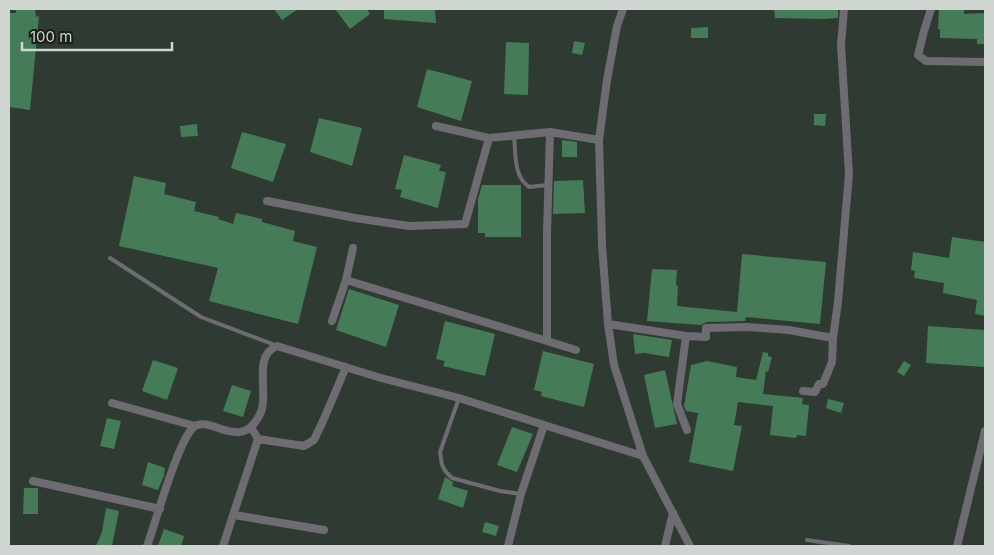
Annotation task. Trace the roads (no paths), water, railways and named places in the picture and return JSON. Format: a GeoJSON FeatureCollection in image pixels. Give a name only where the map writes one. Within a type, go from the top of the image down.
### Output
{"type":"FeatureCollection","features":[{"type":"Feature","properties":{"kind":"street"},"geometry":{"type":"LineString","coordinates":[[622,9],[607,80],[599,140],[602,245],[608,324],[614,365],[643,456],[690,546]]}},
{"type":"Feature","properties":{"kind":"street"},"geometry":{"type":"LineString","coordinates":[[803,390],[815,392],[819,384],[823,384],[832,362],[849,174],[841,45],[844,9]]}},
{"type":"Feature","properties":{"kind":"street"},"geometry":{"type":"LineString","coordinates":[[931,9],[918,55],[926,61],[985,62]]}},
{"type":"Feature","properties":{"kind":"street"},"geometry":{"type":"LineString","coordinates":[[436,126],[489,138],[550,132],[599,140]]}},
{"type":"Feature","properties":{"kind":"street"},"geometry":{"type":"LineString","coordinates":[[547,341],[546,232],[550,132]]}},
{"type":"Feature","properties":{"kind":"street"},"geometry":{"type":"LineString","coordinates":[[267,201],[409,226],[465,224],[489,138]]}},
{"type":"Feature","properties":{"kind":"street"},"geometry":{"type":"LineString","coordinates":[[332,322],[346,280],[353,248]]}},
{"type":"Feature","properties":{"kind":"street"},"geometry":{"type":"LineString","coordinates":[[346,280],[576,350]]}},
{"type":"Feature","properties":{"kind":"street"},"geometry":{"type":"LineString","coordinates":[[608,324],[686,336],[706,337],[706,328],[747,327],[789,330],[833,338]]}},
{"type":"Feature","properties":{"kind":"street"},"geometry":{"type":"LineString","coordinates":[[686,336],[677,404],[687,430]]}},
{"type":"Feature","properties":{"kind":"street"},"geometry":{"type":"LineString","coordinates":[[112,403],[196,426],[202,425],[236,433],[251,427],[262,411],[264,360],[269,352],[277,346],[381,378],[460,398],[643,456]]}},
{"type":"Feature","properties":{"kind":"street"},"geometry":{"type":"LineString","coordinates":[[258,439],[304,446],[314,440],[346,367]]}},
{"type":"Feature","properties":{"kind":"street"},"geometry":{"type":"LineString","coordinates":[[508,546],[521,494],[544,425]]}},
{"type":"Feature","properties":{"kind":"street"},"geometry":{"type":"LineString","coordinates":[[148,546],[180,448],[188,432],[196,426]]}},
{"type":"Feature","properties":{"kind":"street"},"geometry":{"type":"LineString","coordinates":[[223,546],[258,439],[251,427]]}},
{"type":"Feature","properties":{"kind":"street"},"geometry":{"type":"LineString","coordinates":[[957,546],[985,431]]}},
{"type":"Feature","properties":{"kind":"street"},"geometry":{"type":"LineString","coordinates":[[34,481],[160,509]]}},
{"type":"Feature","properties":{"kind":"street"},"geometry":{"type":"LineString","coordinates":[[664,546],[673,513]]}},
{"type":"Feature","properties":{"kind":"street"},"geometry":{"type":"LineString","coordinates":[[234,515],[324,530]]}},
{"type":"Feature","properties":{"kind":"lane"},"geometry":{"type":"LineString","coordinates":[[514,136],[518,174],[523,183],[529,187],[548,185]]}},
{"type":"Feature","properties":{"kind":"lane"},"geometry":{"type":"LineString","coordinates":[[110,258],[201,317],[277,346]]}},
{"type":"Feature","properties":{"kind":"lane"},"geometry":{"type":"LineString","coordinates":[[460,398],[440,452],[442,465],[446,472],[452,478],[500,491],[521,494]]}},
{"type":"Feature","properties":{"kind":"lane"},"geometry":{"type":"LineString","coordinates":[[807,540],[849,546]]}}]}
